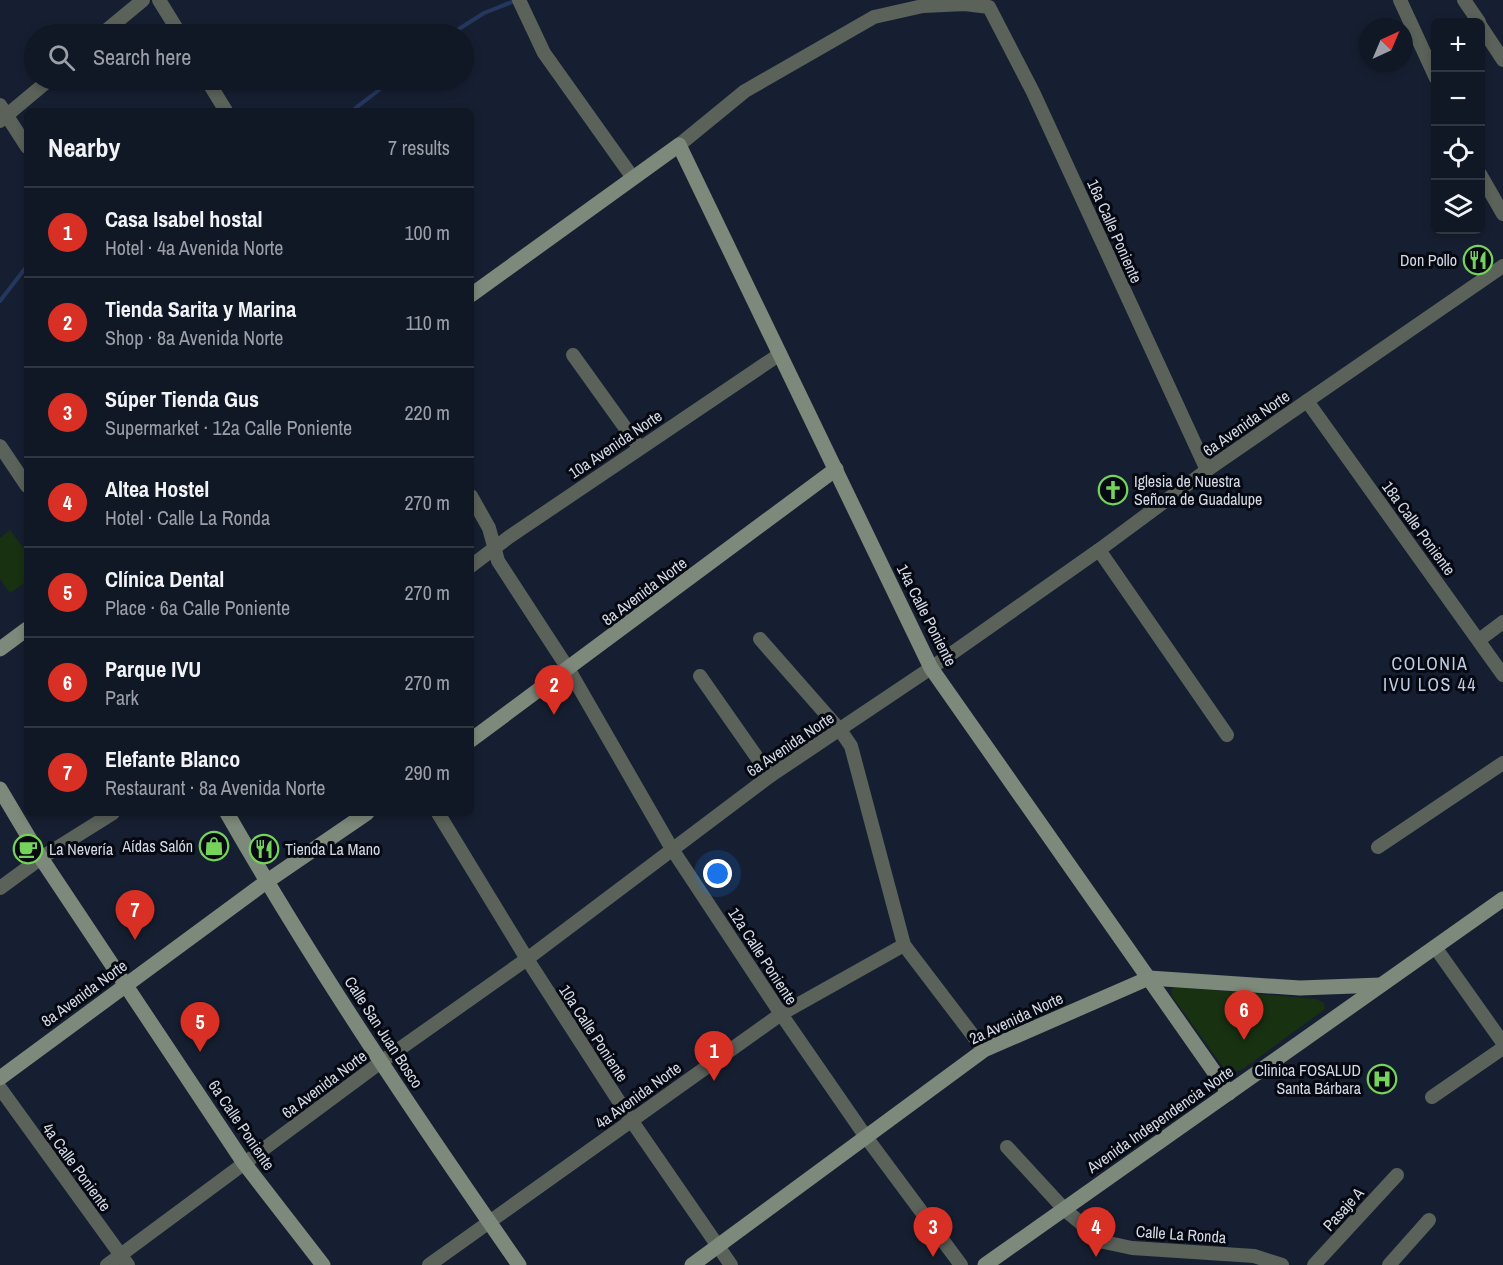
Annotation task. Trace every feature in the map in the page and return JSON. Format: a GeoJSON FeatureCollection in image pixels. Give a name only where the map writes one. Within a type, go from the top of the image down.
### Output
{"type":"FeatureCollection","features":[{"type":"Feature","properties":{"kind":"street"},"geometry":{"type":"LineString","coordinates":[[114,24],[142,0]]}},
{"type":"Feature","properties":{"kind":"street"},"geometry":{"type":"LineString","coordinates":[[159,0],[174,24]]}},
{"type":"Feature","properties":{"kind":"street"},"geometry":{"type":"LineString","coordinates":[[519,0],[544,53],[633,178]]}},
{"type":"Feature","properties":{"kind":"street"},"geometry":{"type":"LineString","coordinates":[[1400,0],[1433,72]]}},
{"type":"Feature","properties":{"kind":"street"},"geometry":{"type":"LineString","coordinates":[[1464,0],[1476,18]]}},
{"type":"Feature","properties":{"kind":"street","name":"16a Calle Poniente"},"geometry":{"type":"LineString","coordinates":[[679,145],[745,91],[874,17],[923,6],[965,4],[989,7],[1037,101],[1207,470]]}},
{"type":"Feature","properties":{"kind":"street"},"geometry":{"type":"LineString","coordinates":[[1485,32],[1503,60]]}},
{"type":"Feature","properties":{"kind":"street"},"geometry":{"type":"LineString","coordinates":[[24,143],[2,114],[35,90]]}},
{"type":"Feature","properties":{"kind":"street"},"geometry":{"type":"LineString","coordinates":[[213,90],[224,108]]}},
{"type":"Feature","properties":{"kind":"street"},"geometry":{"type":"LineString","coordinates":[[474,293],[679,145]]}},
{"type":"Feature","properties":{"kind":"street","name":"14a Calle Poniente"},"geometry":{"type":"LineString","coordinates":[[679,145],[931,668],[1229,1093]]}},
{"type":"Feature","properties":{"kind":"street"},"geometry":{"type":"LineString","coordinates":[[1483,180],[1503,214]]}},
{"type":"Feature","properties":{"kind":"street","name":"6a Avenida Norte"},"geometry":{"type":"LineString","coordinates":[[107,1265],[124,1260],[244,1163],[526,959],[770,776],[931,668],[1099,550],[1207,470],[1503,266]]}},
{"type":"Feature","properties":{"kind":"street","name":"10a Avenida Norte"},"geometry":{"type":"LineString","coordinates":[[474,564],[495,550],[508,537],[639,447],[780,354]]}},
{"type":"Feature","properties":{"kind":"street"},"geometry":{"type":"LineString","coordinates":[[573,355],[639,447]]}},
{"type":"Feature","properties":{"kind":"street","name":"18a Calle Poniente"},"geometry":{"type":"LineString","coordinates":[[1307,401],[1503,675]]}},
{"type":"Feature","properties":{"kind":"street"},"geometry":{"type":"LineString","coordinates":[[0,446],[24,482]]}},
{"type":"Feature","properties":{"kind":"street","name":"8a Avenida Norte"},"geometry":{"type":"LineString","coordinates":[[474,738],[569,670],[836,469]]}},
{"type":"Feature","properties":{"kind":"street","name":"12a Calle Poniente"},"geometry":{"type":"LineString","coordinates":[[474,501],[489,528],[498,561],[569,670],[672,849],[780,1014],[866,1137],[961,1265]]}},
{"type":"Feature","properties":{"kind":"street"},"geometry":{"type":"LineString","coordinates":[[1099,550],[1227,735]]}},
{"type":"Feature","properties":{"kind":"street"},"geometry":{"type":"LineString","coordinates":[[1479,640],[1503,622]]}},
{"type":"Feature","properties":{"kind":"street"},"geometry":{"type":"LineString","coordinates":[[0,649],[24,631]]}},
{"type":"Feature","properties":{"kind":"street"},"geometry":{"type":"LineString","coordinates":[[760,639],[840,730],[857,758],[904,945],[984,1050]]}},
{"type":"Feature","properties":{"kind":"street"},"geometry":{"type":"LineString","coordinates":[[700,676],[770,776]]}},
{"type":"Feature","properties":{"kind":"street"},"geometry":{"type":"LineString","coordinates":[[1378,847],[1503,763]]}},
{"type":"Feature","properties":{"kind":"street","name":"6a Calle Poniente"},"geometry":{"type":"LineString","coordinates":[[0,789],[41,858],[244,1163],[323,1265]]}},
{"type":"Feature","properties":{"kind":"street"},"geometry":{"type":"LineString","coordinates":[[0,888],[41,858],[107,816]]}},
{"type":"Feature","properties":{"kind":"street","name":"Calle San Juan Bosco"},"geometry":{"type":"LineString","coordinates":[[229,816],[266,882],[381,1062],[519,1265]]}},
{"type":"Feature","properties":{"kind":"street","name":"8a Avenida Norte"},"geometry":{"type":"LineString","coordinates":[[0,1078],[266,882],[363,816]]}},
{"type":"Feature","properties":{"kind":"street","name":"10a Calle Poniente"},"geometry":{"type":"LineString","coordinates":[[440,816],[526,959],[731,1265]]}},
{"type":"Feature","properties":{"kind":"street","name":"Avenida Independencia Norte"},"geometry":{"type":"LineString","coordinates":[[985,1265],[1503,899]]}},
{"type":"Feature","properties":{"kind":"street","name":"4a Avenida Norte"},"geometry":{"type":"LineString","coordinates":[[429,1265],[780,1014],[904,945]]}},
{"type":"Feature","properties":{"kind":"street"},"geometry":{"type":"LineString","coordinates":[[1435,947],[1503,1043]]}},
{"type":"Feature","properties":{"kind":"street","name":"2a Avenida Norte"},"geometry":{"type":"LineString","coordinates":[[692,1265],[984,1050],[1149,978],[1300,988],[1381,985]]}},
{"type":"Feature","properties":{"kind":"street"},"geometry":{"type":"LineString","coordinates":[[1432,1097],[1503,1048]]}},
{"type":"Feature","properties":{"kind":"street","name":"4a Calle Poniente"},"geometry":{"type":"LineString","coordinates":[[0,1088],[124,1260]]}},
{"type":"Feature","properties":{"kind":"street","name":"Calle La Ronda"},"geometry":{"type":"LineString","coordinates":[[1007,1147],[1065,1210],[1104,1242],[1132,1248],[1254,1256],[1282,1265]]}},
{"type":"Feature","properties":{"kind":"street","name":"Pasaje A"},"geometry":{"type":"LineString","coordinates":[[1314,1265],[1397,1175]]}},
{"type":"Feature","properties":{"kind":"street"},"geometry":{"type":"LineString","coordinates":[[1389,1265],[1428,1220]]}},
{"type":"Feature","properties":{"kind":"green space"},"geometry":{"type":"Polygon","coordinates":[[[10,530],[24,549],[24,583],[10,593],[0,579],[0,538],[10,530]]]}},
{"type":"Feature","properties":{"kind":"green space"},"geometry":{"type":"Polygon","coordinates":[[[1176,987],[1316,999],[1324,1003],[1325,1009],[1243,1069],[1233,1072],[1223,1067],[1172,996],[1171,990],[1176,987]]]}},
{"type":"Feature","properties":{"kind":"waterway"},"geometry":{"type":"LineString","coordinates":[[467,24],[484,13],[517,0]]}},
{"type":"Feature","properties":{"kind":"waterway"},"geometry":{"type":"LineString","coordinates":[[356,108],[379,90]]}},
{"type":"Feature","properties":{"kind":"waterway"},"geometry":{"type":"LineString","coordinates":[[0,301],[24,270]]}},
{"type":"Feature","properties":{"kind":"place","name":"Don Pollo"},"geometry":{"type":"Point","coordinates":[1478,260]}},
{"type":"Feature","properties":{"kind":"place","name":"Iglesia de Nuestra Señora de Guadalupe"},"geometry":{"type":"Point","coordinates":[1113,490]}},
{"type":"Feature","properties":{"kind":"place","name":"Tienda Sarita y Marina"},"geometry":{"type":"Point","coordinates":[554,715]}},
{"type":"Feature","properties":{"kind":"place","name":"Aídas Salón"},"geometry":{"type":"Point","coordinates":[214,846]}},
{"type":"Feature","properties":{"kind":"place","name":"La Nevería"},"geometry":{"type":"Point","coordinates":[28,849]}},
{"type":"Feature","properties":{"kind":"place","name":"Tienda La Mano"},"geometry":{"type":"Point","coordinates":[264,849]}},
{"type":"Feature","properties":{"kind":"place","name":"Elefante Blanco"},"geometry":{"type":"Point","coordinates":[135,940]}},
{"type":"Feature","properties":{"kind":"place","name":"Parque IVU"},"geometry":{"type":"Point","coordinates":[1244,1040]}},
{"type":"Feature","properties":{"kind":"place","name":"Clínica Dental"},"geometry":{"type":"Point","coordinates":[200,1052]}},
{"type":"Feature","properties":{"kind":"place","name":"Clinica FOSALUD Santa Bárbara"},"geometry":{"type":"Point","coordinates":[1382,1079]}},
{"type":"Feature","properties":{"kind":"place","name":"Casa Isabel hostal"},"geometry":{"type":"Point","coordinates":[714,1081]}},
{"type":"Feature","properties":{"kind":"place","name":"Súper Tienda Gus"},"geometry":{"type":"Point","coordinates":[933,1257]}},
{"type":"Feature","properties":{"kind":"place","name":"Altea Hostel"},"geometry":{"type":"Point","coordinates":[1096,1257]}},
{"type":"Feature","properties":{"kind":"district","name":"COLONIA IVU LOS 44"},"geometry":{"type":"Point","coordinates":[1430,674]}}]}
